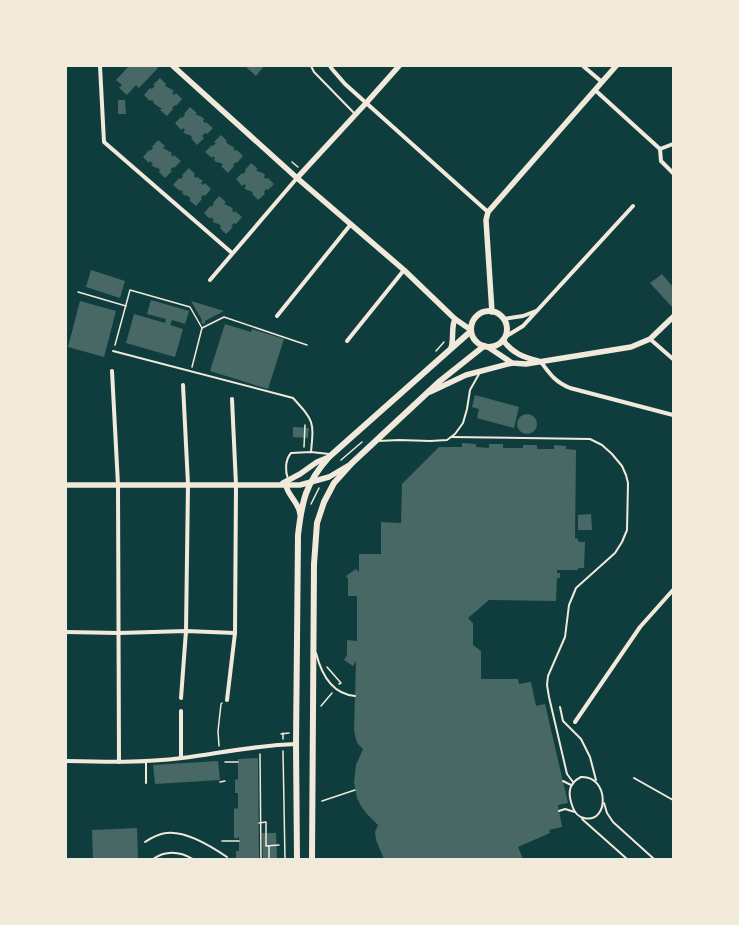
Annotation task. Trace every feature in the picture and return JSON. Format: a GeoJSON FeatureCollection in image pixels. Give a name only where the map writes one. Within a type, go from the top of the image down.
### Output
{"type":"FeatureCollection","features":[{"type":"Feature","properties":{"kind":"main road"},"geometry":{"type":"LineString","coordinates":[[298,857],[296,744],[298,536],[306,492],[310,482],[330,456],[471,331],[475,318],[485,312],[498,314],[503,319],[506,328],[504,339],[495,346],[486,347],[440,381],[428,394],[352,463],[334,483],[324,502],[317,523],[314,564],[312,859]]}},
{"type":"Feature","properties":{"kind":"main road"},"geometry":{"type":"LineString","coordinates":[[471,331],[476,341],[486,347]]}},
{"type":"Feature","properties":{"kind":"street"},"geometry":{"type":"LineString","coordinates":[[100,66],[104,142],[232,254]]}},
{"type":"Feature","properties":{"kind":"street"},"geometry":{"type":"LineString","coordinates":[[173,66],[298,178],[404,270],[455,319],[471,331]]}},
{"type":"Feature","properties":{"kind":"street"},"geometry":{"type":"LineString","coordinates":[[330,66],[345,84],[367,102],[488,212]]}},
{"type":"Feature","properties":{"kind":"street"},"geometry":{"type":"LineString","coordinates":[[210,280],[298,178],[399,66]]}},
{"type":"Feature","properties":{"kind":"street"},"geometry":{"type":"LineString","coordinates":[[583,66],[602,82]]}},
{"type":"Feature","properties":{"kind":"street"},"geometry":{"type":"LineString","coordinates":[[492,312],[486,220],[488,212],[616,66]]}},
{"type":"Feature","properties":{"kind":"street"},"geometry":{"type":"LineString","coordinates":[[595,90],[660,149],[661,161],[673,173]]}},
{"type":"Feature","properties":{"kind":"street"},"geometry":{"type":"LineString","coordinates":[[660,149],[673,144]]}},
{"type":"Feature","properties":{"kind":"street"},"geometry":{"type":"LineString","coordinates":[[633,206],[523,326],[504,339],[510,349],[516,354],[540,362],[552,377],[559,383],[570,388],[673,415]]}},
{"type":"Feature","properties":{"kind":"street"},"geometry":{"type":"LineString","coordinates":[[277,316],[351,224]]}},
{"type":"Feature","properties":{"kind":"street"},"geometry":{"type":"LineString","coordinates":[[347,341],[404,270]]}},
{"type":"Feature","properties":{"kind":"street"},"geometry":{"type":"LineString","coordinates":[[503,319],[523,316],[536,311]]}},
{"type":"Feature","properties":{"kind":"street"},"geometry":{"type":"LineString","coordinates":[[428,394],[466,375],[512,363],[526,364],[630,347],[650,339],[673,317]]}},
{"type":"Feature","properties":{"kind":"street"},"geometry":{"type":"LineString","coordinates":[[451,348],[454,336],[453,323],[455,319]]}},
{"type":"Feature","properties":{"kind":"street"},"geometry":{"type":"LineString","coordinates":[[650,339],[673,359]]}},
{"type":"Feature","properties":{"kind":"street"},"geometry":{"type":"LineString","coordinates":[[486,347],[512,363]]}},
{"type":"Feature","properties":{"kind":"street"},"geometry":{"type":"LineString","coordinates":[[112,371],[118,484],[120,762]]}},
{"type":"Feature","properties":{"kind":"street"},"geometry":{"type":"LineString","coordinates":[[181,698],[186,631],[188,484],[183,385]]}},
{"type":"Feature","properties":{"kind":"street"},"geometry":{"type":"LineString","coordinates":[[227,700],[236,633],[236,485],[232,398]]}},
{"type":"Feature","properties":{"kind":"street"},"geometry":{"type":"LineString","coordinates":[[287,483],[317,462],[330,456]]}},
{"type":"Feature","properties":{"kind":"street"},"geometry":{"type":"LineString","coordinates":[[66,485],[300,484],[324,479],[352,463]]}},
{"type":"Feature","properties":{"kind":"street"},"geometry":{"type":"LineString","coordinates":[[287,483],[288,491],[298,504],[301,515]]}},
{"type":"Feature","properties":{"kind":"street"},"geometry":{"type":"LineString","coordinates":[[575,722],[640,627],[673,590]]}},
{"type":"Feature","properties":{"kind":"street"},"geometry":{"type":"LineString","coordinates":[[66,632],[119,633],[186,631],[236,633]]}},
{"type":"Feature","properties":{"kind":"street"},"geometry":{"type":"LineString","coordinates":[[181,711],[182,758]]}},
{"type":"Feature","properties":{"kind":"street"},"geometry":{"type":"LineString","coordinates":[[66,761],[146,761],[182,758],[219,751],[296,744]]}},
{"type":"Feature","properties":{"kind":"lane"},"geometry":{"type":"LineString","coordinates":[[311,66],[314,72],[356,115]]}},
{"type":"Feature","properties":{"kind":"lane"},"geometry":{"type":"LineString","coordinates":[[113,351],[293,398],[306,412],[312,422],[311,452]]}},
{"type":"Feature","properties":{"kind":"lane"},"geometry":{"type":"LineString","coordinates":[[377,441],[447,440],[459,429],[467,409],[470,390],[482,371]]}},
{"type":"Feature","properties":{"kind":"lane"},"geometry":{"type":"LineString","coordinates":[[451,437],[590,440],[602,445],[612,454],[622,466],[626,475],[628,483],[627,530],[615,553],[576,588],[569,605],[565,637],[548,676],[547,685],[549,697],[567,774],[573,782]]}},
{"type":"Feature","properties":{"kind":"lane"},"geometry":{"type":"LineString","coordinates":[[287,483],[286,466],[289,454],[311,452],[330,456]]}},
{"type":"Feature","properties":{"kind":"lane"},"geometry":{"type":"LineString","coordinates":[[313,633],[318,661],[325,677],[338,691],[355,696]]}},
{"type":"Feature","properties":{"kind":"lane"},"geometry":{"type":"LineString","coordinates":[[560,707],[563,721],[581,740],[590,757],[596,781],[599,785],[603,802],[610,818],[654,859]]}},
{"type":"Feature","properties":{"kind":"lane"},"geometry":{"type":"LineString","coordinates":[[146,761],[146,783]]}},
{"type":"Feature","properties":{"kind":"lane"},"geometry":{"type":"LineString","coordinates":[[576,814],[569,793],[571,785],[581,777],[586,777],[596,781]]}},
{"type":"Feature","properties":{"kind":"lane"},"geometry":{"type":"LineString","coordinates":[[634,778],[673,800]]}},
{"type":"Feature","properties":{"kind":"lane"},"geometry":{"type":"LineString","coordinates":[[563,781],[571,785]]}},
{"type":"Feature","properties":{"kind":"lane"},"geometry":{"type":"LineString","coordinates":[[580,817],[589,819],[598,815],[601,811],[603,802]]}},
{"type":"Feature","properties":{"kind":"lane"},"geometry":{"type":"LineString","coordinates":[[559,811],[565,809],[576,814],[627,859]]}},
{"type":"Feature","properties":{"kind":"lane"},"geometry":{"type":"LineString","coordinates":[[145,842],[155,836],[166,833],[188,835],[227,857]]}},
{"type":"Feature","properties":{"kind":"lane"},"geometry":{"type":"LineString","coordinates":[[153,859],[160,854],[176,852],[193,859]]}},
{"type":"Feature","properties":{"kind":"path"},"geometry":{"type":"LineString","coordinates":[[113,351],[130,290],[190,307],[202,328],[190,371]]}},
{"type":"Feature","properties":{"kind":"path"},"geometry":{"type":"LineString","coordinates":[[78,292],[126,306]]}},
{"type":"Feature","properties":{"kind":"path"},"geometry":{"type":"LineString","coordinates":[[202,328],[224,317],[307,345]]}},
{"type":"Feature","properties":{"kind":"path"},"geometry":{"type":"LineString","coordinates":[[304,453],[306,412]]}},
{"type":"Feature","properties":{"kind":"path"},"geometry":{"type":"LineString","coordinates":[[336,464],[362,442]]}},
{"type":"Feature","properties":{"kind":"path"},"geometry":{"type":"LineString","coordinates":[[311,505],[324,479]]}},
{"type":"Feature","properties":{"kind":"path"},"geometry":{"type":"LineString","coordinates":[[219,751],[218,731],[221,704],[227,700]]}},
{"type":"Feature","properties":{"kind":"path"},"geometry":{"type":"LineString","coordinates":[[283,733],[285,859]]}},
{"type":"Feature","properties":{"kind":"path"},"geometry":{"type":"LineString","coordinates":[[260,754],[261,859]]}},
{"type":"Feature","properties":{"kind":"path"},"geometry":{"type":"LineString","coordinates":[[225,762],[238,762]]}},
{"type":"Feature","properties":{"kind":"path"},"geometry":{"type":"LineString","coordinates":[[220,782],[226,781]]}},
{"type":"Feature","properties":{"kind":"path"},"geometry":{"type":"LineString","coordinates":[[322,801],[355,790]]}},
{"type":"Feature","properties":{"kind":"path"},"geometry":{"type":"LineString","coordinates":[[259,823],[266,822],[266,846],[269,846],[269,858]]}},
{"type":"Feature","properties":{"kind":"path"},"geometry":{"type":"LineString","coordinates":[[261,826],[266,826]]}},
{"type":"Feature","properties":{"kind":"path"},"geometry":{"type":"LineString","coordinates":[[222,841],[239,840]]}},
{"type":"Feature","properties":{"kind":"path"},"geometry":{"type":"LineString","coordinates":[[269,846],[279,845]]}},
{"type":"Feature","properties":{"kind":"building"},"geometry":{"type":"Polygon","coordinates":[[[129,66],[156,66],[158,68],[139,88],[136,85],[127,95],[119,88],[122,85],[116,80],[129,66]]]}},
{"type":"Feature","properties":{"kind":"building"},"geometry":{"type":"Polygon","coordinates":[[[245,66],[264,66],[256,76],[245,66]]]}},
{"type":"Feature","properties":{"kind":"building"},"geometry":{"type":"Polygon","coordinates":[[[160,78],[166,84],[165,86],[174,91],[172,93],[174,95],[176,93],[182,99],[172,108],[173,109],[167,116],[160,110],[162,109],[144,95],[150,88],[152,89],[155,86],[153,85],[160,78]]]}},
{"type":"Feature","properties":{"kind":"building"},"geometry":{"type":"Polygon","coordinates":[[[118,100],[125,100],[126,114],[118,114],[118,100]]]}},
{"type":"Feature","properties":{"kind":"building"},"geometry":{"type":"Polygon","coordinates":[[[190,107],[197,113],[195,114],[202,117],[205,123],[206,122],[213,128],[207,134],[205,133],[202,136],[204,138],[197,145],[190,135],[183,132],[185,130],[183,128],[181,130],[175,123],[185,115],[184,114],[190,107]]]}},
{"type":"Feature","properties":{"kind":"building"},"geometry":{"type":"Polygon","coordinates":[[[221,135],[228,144],[235,148],[233,149],[236,151],[237,150],[243,156],[233,165],[234,166],[228,173],[221,166],[223,165],[221,163],[216,162],[213,156],[212,158],[205,152],[216,143],[214,142],[221,135]]]}},
{"type":"Feature","properties":{"kind":"building"},"geometry":{"type":"Polygon","coordinates":[[[158,140],[165,146],[163,148],[172,153],[171,154],[173,157],[174,155],[181,161],[170,170],[172,171],[165,178],[159,172],[160,170],[158,168],[151,165],[153,164],[150,161],[149,163],[143,157],[153,148],[152,147],[158,140]]]}},
{"type":"Feature","properties":{"kind":"building"},"geometry":{"type":"Polygon","coordinates":[[[251,163],[258,169],[256,170],[263,173],[266,179],[268,178],[274,184],[268,190],[266,189],[264,192],[265,194],[258,200],[251,191],[244,188],[246,186],[244,184],[242,186],[236,179],[246,171],[245,170],[251,163]]]}},
{"type":"Feature","properties":{"kind":"building"},"geometry":{"type":"Polygon","coordinates":[[[189,168],[195,174],[194,176],[196,178],[197,177],[203,181],[201,183],[203,185],[205,183],[211,189],[205,196],[202,196],[202,199],[196,206],[189,200],[191,199],[188,196],[184,195],[181,190],[180,191],[173,185],[179,178],[182,178],[182,175],[189,168]]]}},
{"type":"Feature","properties":{"kind":"building"},"geometry":{"type":"Polygon","coordinates":[[[219,196],[226,202],[224,204],[231,207],[234,213],[235,211],[242,217],[236,224],[234,223],[231,226],[233,227],[226,234],[220,228],[221,226],[219,224],[212,221],[214,220],[211,217],[210,219],[204,213],[214,204],[213,203],[219,196]]]}},
{"type":"Feature","properties":{"kind":"building"},"geometry":{"type":"Polygon","coordinates":[[[91,270],[125,281],[120,298],[86,287],[91,270]]]}},
{"type":"Feature","properties":{"kind":"building"},"geometry":{"type":"Polygon","coordinates":[[[662,274],[673,287],[672,307],[650,283],[662,274]]]}},
{"type":"Feature","properties":{"kind":"building"},"geometry":{"type":"Polygon","coordinates":[[[151,300],[189,311],[185,324],[172,320],[170,325],[183,329],[175,357],[126,343],[134,314],[165,323],[166,319],[147,314],[151,300]]]}},
{"type":"Feature","properties":{"kind":"building"},"geometry":{"type":"Polygon","coordinates":[[[80,301],[116,311],[104,357],[68,347],[80,301]]]}},
{"type":"Feature","properties":{"kind":"building"},"geometry":{"type":"Polygon","coordinates":[[[191,301],[224,311],[205,321],[205,324],[201,323],[202,320],[191,301]]]}},
{"type":"Feature","properties":{"kind":"building"},"geometry":{"type":"Polygon","coordinates":[[[225,324],[251,332],[252,329],[284,339],[268,389],[210,371],[225,324]]]}},
{"type":"Feature","properties":{"kind":"building"},"geometry":{"type":"Polygon","coordinates":[[[475,395],[519,407],[514,428],[477,418],[479,409],[472,407],[475,395]]]}},
{"type":"Feature","properties":{"kind":"building"},"geometry":{"type":"Polygon","coordinates":[[[527,414],[534,417],[537,424],[534,431],[527,434],[520,431],[517,424],[520,417],[527,414]]]}},
{"type":"Feature","properties":{"kind":"building"},"geometry":{"type":"Polygon","coordinates":[[[293,427],[309,428],[308,438],[293,437],[293,427]]]}},
{"type":"Feature","properties":{"kind":"building"},"geometry":{"type":"Polygon","coordinates":[[[462,443],[476,444],[476,447],[489,448],[489,444],[503,444],[503,448],[523,448],[523,445],[537,445],[537,449],[554,449],[554,445],[566,446],[566,449],[576,450],[575,538],[577,538],[579,542],[585,542],[584,568],[578,568],[578,570],[557,570],[557,573],[560,573],[560,578],[557,578],[556,601],[489,600],[468,618],[473,623],[473,645],[481,651],[481,679],[518,679],[519,684],[531,682],[536,706],[545,704],[568,803],[558,805],[562,827],[549,830],[550,833],[518,847],[523,859],[384,859],[376,840],[375,832],[378,825],[361,806],[357,798],[354,782],[356,765],[363,749],[357,743],[354,731],[356,661],[353,666],[344,660],[347,655],[347,640],[357,641],[357,596],[348,596],[348,579],[346,576],[356,569],[359,572],[359,554],[381,554],[381,522],[401,523],[402,484],[439,447],[462,447],[462,443]]]}},
{"type":"Feature","properties":{"kind":"building"},"geometry":{"type":"Polygon","coordinates":[[[591,514],[592,530],[578,530],[578,515],[591,514]]]}},
{"type":"Feature","properties":{"kind":"building"},"geometry":{"type":"Polygon","coordinates":[[[258,758],[259,859],[236,859],[236,851],[239,851],[239,837],[236,839],[234,837],[234,809],[238,809],[238,793],[235,793],[235,780],[238,779],[238,759],[258,758]]]}},
{"type":"Feature","properties":{"kind":"building"},"geometry":{"type":"Polygon","coordinates":[[[218,761],[220,780],[155,784],[153,765],[218,761]]]}},
{"type":"Feature","properties":{"kind":"building"},"geometry":{"type":"Polygon","coordinates":[[[137,828],[138,858],[93,859],[92,830],[137,828]]]}},
{"type":"Feature","properties":{"kind":"building"},"geometry":{"type":"Polygon","coordinates":[[[262,833],[276,833],[277,859],[263,859],[262,833]]]}}]}
